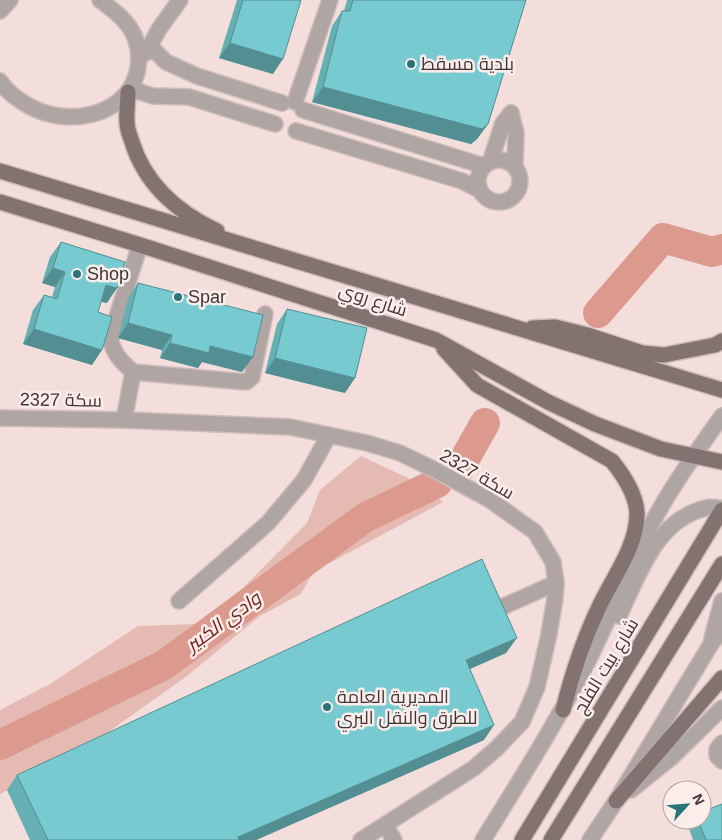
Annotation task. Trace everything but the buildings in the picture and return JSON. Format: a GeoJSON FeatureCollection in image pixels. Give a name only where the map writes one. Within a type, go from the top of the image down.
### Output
{"type":"FeatureCollection","features":[{"type":"Feature","properties":{"kind":"main road"},"geometry":{"type":"LineString","coordinates":[[130,90],[127,123],[129,132],[137,159],[154,185],[176,206],[208,227],[256,250]]}},
{"type":"Feature","properties":{"kind":"main road","name":"شارع روي"},"geometry":{"type":"LineString","coordinates":[[0,171],[722,390]]}},
{"type":"Feature","properties":{"kind":"main road","name":"شارع روي"},"geometry":{"type":"LineString","coordinates":[[0,202],[436,340],[548,402],[595,424],[661,449],[722,462]]}},
{"type":"Feature","properties":{"kind":"main road"},"geometry":{"type":"LineString","coordinates":[[520,328],[555,327],[587,335],[642,354],[664,355],[715,345],[722,341]]}},
{"type":"Feature","properties":{"kind":"main road"},"geometry":{"type":"LineString","coordinates":[[436,340],[477,385],[612,461],[625,477],[630,488],[637,514],[633,541],[598,609],[576,662],[563,710]]}},
{"type":"Feature","properties":{"kind":"main road","name":"شارع بيت الفلج"},"geometry":{"type":"LineString","coordinates":[[522,840],[722,510]]}},
{"type":"Feature","properties":{"kind":"main road"},"geometry":{"type":"LineString","coordinates":[[551,840],[722,564]]}},
{"type":"Feature","properties":{"kind":"main road"},"geometry":{"type":"LineString","coordinates":[[616,801],[722,678]]}},
{"type":"Feature","properties":{"kind":"street"},"geometry":{"type":"LineString","coordinates":[[0,11],[10,0]]}},
{"type":"Feature","properties":{"kind":"street"},"geometry":{"type":"LineString","coordinates":[[100,0],[117,14],[134,35],[138,50],[139,66]]}},
{"type":"Feature","properties":{"kind":"street"},"geometry":{"type":"LineString","coordinates":[[0,82],[3,87],[19,100],[38,111],[58,116],[77,117],[95,114],[121,100],[130,90],[139,66],[159,29],[180,0]]}},
{"type":"Feature","properties":{"kind":"street"},"geometry":{"type":"LineString","coordinates":[[293,105],[330,0]]}},
{"type":"Feature","properties":{"kind":"street"},"geometry":{"type":"LineString","coordinates":[[130,90],[153,96],[189,97],[275,124],[282,131],[296,131],[462,181],[480,190],[490,200],[504,202],[511,199],[520,187],[519,173],[510,162],[503,160],[487,164],[197,76],[166,62],[150,46]]}},
{"type":"Feature","properties":{"kind":"street"},"geometry":{"type":"LineString","coordinates":[[275,124],[275,110],[293,105]]}},
{"type":"Feature","properties":{"kind":"street"},"geometry":{"type":"LineString","coordinates":[[293,105],[305,115],[303,124],[296,131]]}},
{"type":"Feature","properties":{"kind":"street"},"geometry":{"type":"LineString","coordinates":[[480,190],[478,177],[487,164],[503,123],[511,113],[516,133],[515,167]]}},
{"type":"Feature","properties":{"kind":"street"},"geometry":{"type":"LineString","coordinates":[[140,245],[110,338],[113,350],[119,359],[133,372],[246,382],[252,377],[265,314]]}},
{"type":"Feature","properties":{"kind":"street"},"geometry":{"type":"LineString","coordinates":[[124,420],[133,372]]}},
{"type":"Feature","properties":{"kind":"street"},"geometry":{"type":"LineString","coordinates":[[483,840],[563,710],[651,524],[722,416]]}},
{"type":"Feature","properties":{"kind":"street","name":"سكة 2327"},"geometry":{"type":"LineString","coordinates":[[0,418],[124,420],[290,427],[367,443],[400,453],[490,500],[535,532],[553,562],[556,583],[549,634],[538,687],[522,722],[496,749],[474,768],[361,840]]}},
{"type":"Feature","properties":{"kind":"street"},"geometry":{"type":"LineString","coordinates":[[179,601],[268,523],[304,480],[329,435]]}},
{"type":"Feature","properties":{"kind":"street"},"geometry":{"type":"LineString","coordinates":[[590,656],[614,626],[646,560],[661,538],[686,514],[712,506],[722,510]]}},
{"type":"Feature","properties":{"kind":"street"},"geometry":{"type":"LineString","coordinates":[[493,610],[556,583]]}},
{"type":"Feature","properties":{"kind":"street"},"geometry":{"type":"LineString","coordinates":[[711,644],[722,601]]}},
{"type":"Feature","properties":{"kind":"street"},"geometry":{"type":"LineString","coordinates":[[590,840],[722,629]]}},
{"type":"Feature","properties":{"kind":"street"},"geometry":{"type":"LineString","coordinates":[[616,801],[672,757],[722,708]]}},
{"type":"Feature","properties":{"kind":"street"},"geometry":{"type":"LineString","coordinates":[[722,743],[717,749],[718,756],[722,761]]}},
{"type":"Feature","properties":{"kind":"street"},"geometry":{"type":"LineString","coordinates":[[385,826],[394,840]]}},
{"type":"Feature","properties":{"kind":"shaded area"},"geometry":{"type":"Polygon","coordinates":[[[361,456],[414,481],[443,502],[313,572],[301,594],[260,616],[187,676],[80,752],[0,794],[0,710],[50,684],[138,626],[196,624],[243,588],[307,523],[320,490],[361,456]]]}},
{"type":"Feature","properties":{"kind":"waterway","name":"وادي الكبير"},"geometry":{"type":"LineString","coordinates":[[598,313],[663,238],[712,252],[722,249]]}},
{"type":"Feature","properties":{"kind":"waterway","name":"وادي الكبير"},"geometry":{"type":"LineString","coordinates":[[459,469],[485,423]]}},
{"type":"Feature","properties":{"kind":"waterway","name":"وادي الكبير"},"geometry":{"type":"LineString","coordinates":[[0,745],[164,665],[366,517],[437,483]]}},
{"type":"Feature","properties":{"kind":"place","name":"بلدية مسقط"},"geometry":{"type":"Point","coordinates":[411,64]}},
{"type":"Feature","properties":{"kind":"place","name":"Shop"},"geometry":{"type":"Point","coordinates":[77,274]}},
{"type":"Feature","properties":{"kind":"place","name":"Spar"},"geometry":{"type":"Point","coordinates":[178,297]}},
{"type":"Feature","properties":{"kind":"place","name":"المديرية العامة للطرق والنقل البري"},"geometry":{"type":"Point","coordinates":[327,707]}}]}
